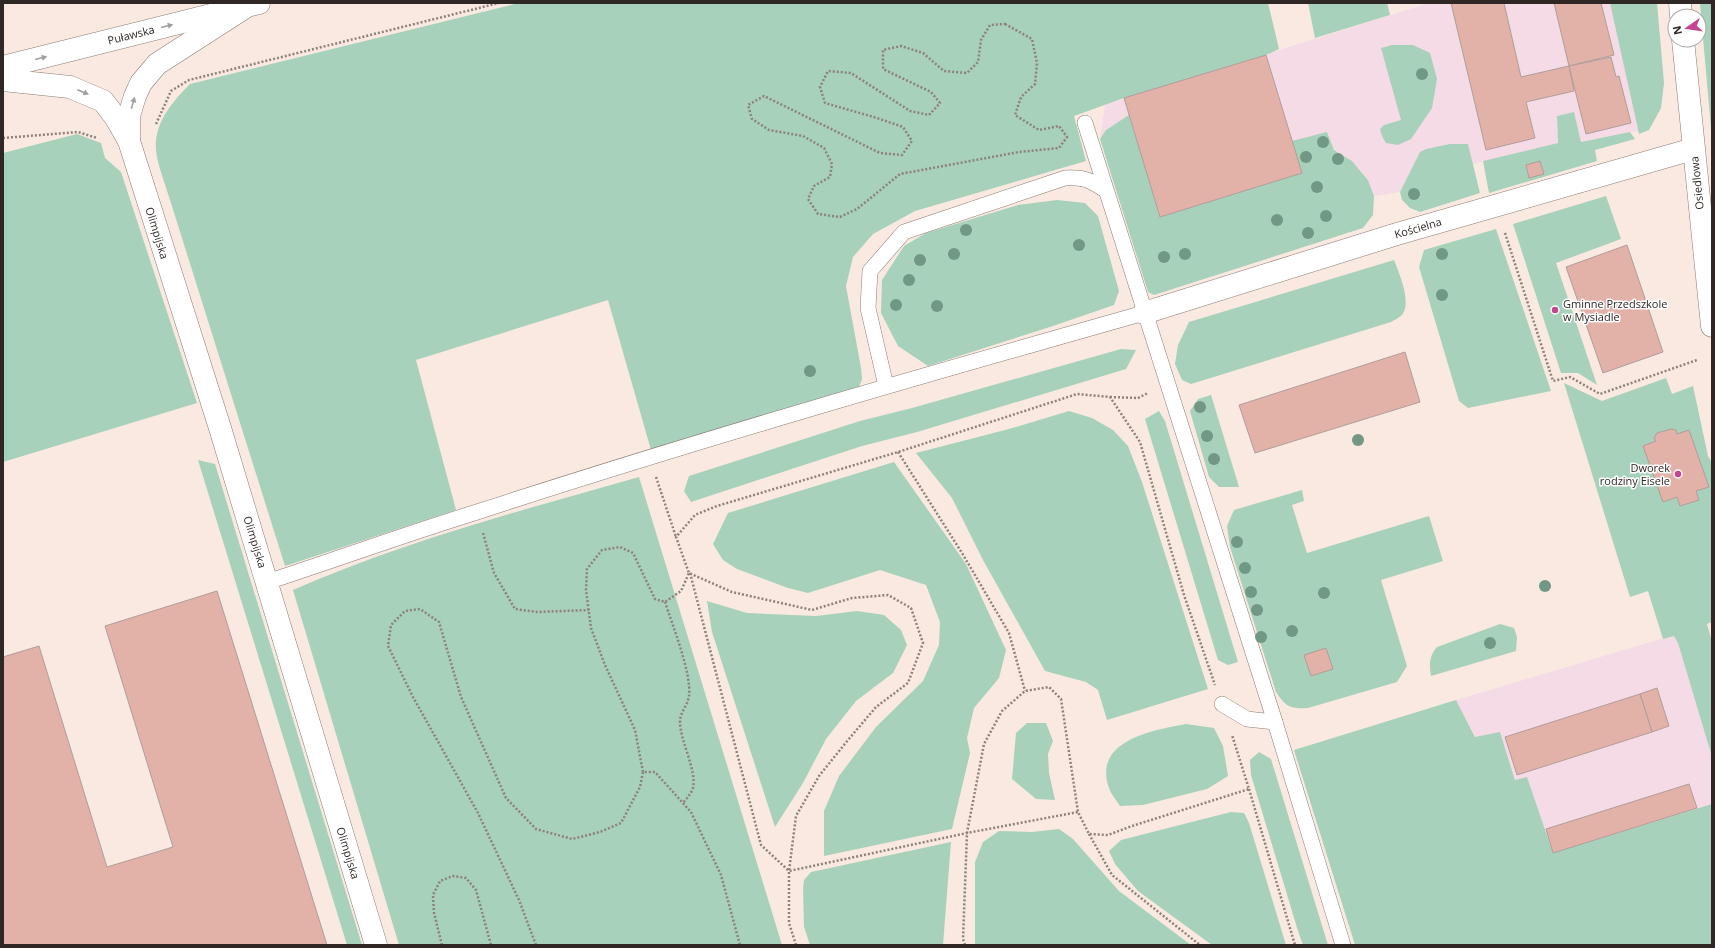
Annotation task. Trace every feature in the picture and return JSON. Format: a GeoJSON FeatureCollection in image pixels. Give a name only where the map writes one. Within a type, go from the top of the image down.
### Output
{"type":"FeatureCollection","features":[{"type":"Feature","properties":{"kind":"street","name":"Puławska"},"geometry":{"type":"LineString","coordinates":[[3,67],[252,5]]}},
{"type":"Feature","properties":{"kind":"street","name":"Olimpijska"},"geometry":{"type":"LineString","coordinates":[[128,141],[129,116],[135,96],[141,84],[157,64],[252,5]]}},
{"type":"Feature","properties":{"kind":"street","name":"Osiedlowa"},"geometry":{"type":"LineString","coordinates":[[1684,48],[1712,326]]}},
{"type":"Feature","properties":{"kind":"street","name":"Olimpijska"},"geometry":{"type":"LineString","coordinates":[[3,80],[70,87],[103,101],[116,118],[128,141],[220,428],[376,945]]}},
{"type":"Feature","properties":{"kind":"street","name":"Kościelna"},"geometry":{"type":"LineString","coordinates":[[1144,313],[1404,232],[1693,149]]}},
{"type":"Feature","properties":{"kind":"lane"},"geometry":{"type":"LineString","coordinates":[[1085,123],[1144,313],[1275,722],[1343,945]]}},
{"type":"Feature","properties":{"kind":"lane"},"geometry":{"type":"LineString","coordinates":[[886,386],[868,308],[870,271],[904,232],[1065,178],[1078,177],[1091,180],[1105,190]]}},
{"type":"Feature","properties":{"kind":"lane"},"geometry":{"type":"LineString","coordinates":[[267,582],[476,512],[650,458],[886,386],[1144,313]]}},
{"type":"Feature","properties":{"kind":"lane"},"geometry":{"type":"LineString","coordinates":[[1222,704],[1247,719],[1275,722]]}},
{"type":"Feature","properties":{"kind":"path"},"geometry":{"type":"LineString","coordinates":[[155,125],[171,91],[189,80],[499,3]]}},
{"type":"Feature","properties":{"kind":"path"},"geometry":{"type":"LineString","coordinates":[[1005,24],[1032,39],[1037,63],[1035,84],[1021,97],[1014,115],[1039,130],[1059,126],[1067,137],[1059,148],[1018,152],[900,174],[857,209],[840,217],[818,214],[808,199],[814,186],[830,177],[832,164],[824,148],[803,136],[769,130],[752,119],[748,105],[764,96],[880,153],[902,155],[912,141],[902,127],[825,103],[820,87],[828,71],[851,73],[910,111],[929,116],[940,103],[931,92],[884,68],[883,50],[901,46],[923,53],[944,71],[967,73],[978,62],[981,40],[990,25],[1005,24]]}},
{"type":"Feature","properties":{"kind":"path"},"geometry":{"type":"LineString","coordinates":[[3,138],[78,132],[99,138]]}},
{"type":"Feature","properties":{"kind":"path"},"geometry":{"type":"LineString","coordinates":[[1505,233],[1553,381],[1570,377],[1600,394],[1697,360]]}},
{"type":"Feature","properties":{"kind":"path"},"geometry":{"type":"LineString","coordinates":[[676,537],[695,515],[717,506],[898,452],[1077,394],[1138,398],[1167,384]]}},
{"type":"Feature","properties":{"kind":"path"},"geometry":{"type":"LineString","coordinates":[[1110,397],[1140,442],[1184,595],[1222,704],[1249,789],[1295,945]]}},
{"type":"Feature","properties":{"kind":"path"},"geometry":{"type":"LineString","coordinates":[[898,452],[962,553],[1009,633],[1025,691]]}},
{"type":"Feature","properties":{"kind":"path"},"geometry":{"type":"LineString","coordinates":[[650,458],[676,537],[690,572],[761,845],[788,871]]}},
{"type":"Feature","properties":{"kind":"path"},"geometry":{"type":"LineString","coordinates":[[476,512],[494,573],[515,609],[537,612],[588,610]]}},
{"type":"Feature","properties":{"kind":"path"},"geometry":{"type":"LineString","coordinates":[[536,945],[519,900],[478,813],[413,697],[388,646],[391,625],[405,611],[420,609],[439,622],[461,697],[506,798],[536,829],[572,839],[600,832],[621,823],[640,787],[643,772],[635,730],[605,665],[591,628],[586,590],[587,569],[602,550],[620,547],[634,553],[655,599],[665,602]]}},
{"type":"Feature","properties":{"kind":"path"},"geometry":{"type":"LineString","coordinates":[[665,602],[681,591],[690,572]]}},
{"type":"Feature","properties":{"kind":"path"},"geometry":{"type":"LineString","coordinates":[[690,572],[732,592],[812,610],[852,598],[888,595],[911,608],[923,643],[908,684],[876,707],[819,776],[796,816],[788,871],[789,923],[796,945]]}},
{"type":"Feature","properties":{"kind":"path"},"geometry":{"type":"LineString","coordinates":[[665,602],[689,679],[689,697],[682,712],[680,722],[692,773],[693,787],[689,797],[683,803]]}},
{"type":"Feature","properties":{"kind":"path"},"geometry":{"type":"LineString","coordinates":[[965,945],[963,939],[966,833],[984,744],[1002,711],[1025,691],[1049,687],[1062,699],[1078,812],[1112,875],[1200,945]]}},
{"type":"Feature","properties":{"kind":"path"},"geometry":{"type":"LineString","coordinates":[[643,772],[655,772],[691,812],[721,875],[740,945]]}},
{"type":"Feature","properties":{"kind":"path"},"geometry":{"type":"LineString","coordinates":[[1089,834],[1108,835],[1249,789]]}},
{"type":"Feature","properties":{"kind":"path"},"geometry":{"type":"LineString","coordinates":[[788,871],[966,833],[1078,812]]}},
{"type":"Feature","properties":{"kind":"path"},"geometry":{"type":"LineString","coordinates":[[442,945],[434,913],[433,895],[440,881],[453,876],[466,878],[476,890],[491,945]]}},
{"type":"Feature","properties":{"kind":"shaded area"},"geometry":{"type":"Polygon","coordinates":[[[1429,3],[1611,3],[1638,131],[1581,142],[1574,112],[1557,116],[1558,143],[1473,164],[1468,144],[1420,152],[1400,192],[1374,196],[1368,179],[1352,161],[1334,150],[1327,132],[1302,173],[1160,217],[1129,116],[1106,130],[1100,139],[1105,105],[1429,3]],[[1401,120],[1384,125],[1382,136],[1401,120]]]}},
{"type":"Feature","properties":{"kind":"shaded area"},"geometry":{"type":"Polygon","coordinates":[[[1674,635],[1678,643],[1712,757],[1712,804],[1553,853],[1527,777],[1516,780],[1500,733],[1476,737],[1456,700],[1674,635]]]}},
{"type":"Feature","properties":{"kind":"green space"},"geometry":{"type":"Polygon","coordinates":[[[519,3],[1268,3],[1279,49],[1266,55],[1124,98],[1074,116],[1086,161],[915,211],[873,234],[853,257],[846,286],[861,368],[862,379],[859,387],[651,450],[608,300],[416,360],[456,510],[285,566],[160,168],[156,150],[156,140],[161,122],[177,98],[190,84],[519,3]]]}},
{"type":"Feature","properties":{"kind":"green space"},"geometry":{"type":"Polygon","coordinates":[[[1308,3],[1387,3],[1390,15],[1315,38],[1308,3]]]}},
{"type":"Feature","properties":{"kind":"green space"},"geometry":{"type":"Polygon","coordinates":[[[1610,3],[1657,3],[1664,83],[1661,108],[1649,130],[1639,134],[1610,3]]]}},
{"type":"Feature","properties":{"kind":"green space"},"geometry":{"type":"Polygon","coordinates":[[[1700,3],[1712,3],[1712,140],[1704,48],[1707,48],[1707,8],[1700,8],[1700,3]]]}},
{"type":"Feature","properties":{"kind":"green space"},"geometry":{"type":"Polygon","coordinates":[[[1392,45],[1413,45],[1430,53],[1437,79],[1432,108],[1411,139],[1398,145],[1386,143],[1380,129],[1384,125],[1401,120],[1381,48],[1392,45]]]}},
{"type":"Feature","properties":{"kind":"green space"},"geometry":{"type":"Polygon","coordinates":[[[1574,112],[1581,142],[1630,132],[1635,139],[1595,150],[1597,161],[1489,193],[1483,161],[1558,143],[1557,116],[1574,112]]]}},
{"type":"Feature","properties":{"kind":"green space"},"geometry":{"type":"Polygon","coordinates":[[[1129,115],[1160,217],[1302,173],[1292,141],[1327,132],[1334,150],[1352,161],[1368,180],[1374,196],[1373,215],[1363,228],[1154,295],[1148,292],[1100,139],[1106,130],[1129,115]]]}},
{"type":"Feature","properties":{"kind":"green space"},"geometry":{"type":"Polygon","coordinates":[[[77,134],[101,143],[105,158],[121,172],[197,403],[3,462],[3,153],[77,134]]]}},
{"type":"Feature","properties":{"kind":"green space"},"geometry":{"type":"Polygon","coordinates":[[[1450,144],[1468,144],[1480,193],[1420,212],[1410,208],[1402,200],[1400,192],[1420,152],[1426,149],[1450,144]]]}},
{"type":"Feature","properties":{"kind":"green space"},"geometry":{"type":"Polygon","coordinates":[[[1606,196],[1621,239],[1556,263],[1597,385],[1578,373],[1561,373],[1513,224],[1606,196]]]}},
{"type":"Feature","properties":{"kind":"green space"},"geometry":{"type":"Polygon","coordinates":[[[1057,200],[1085,203],[1098,216],[1119,291],[1114,305],[928,366],[898,346],[881,313],[882,280],[904,246],[926,233],[1018,205],[1057,200]]]}},
{"type":"Feature","properties":{"kind":"green space"},"geometry":{"type":"Polygon","coordinates":[[[1496,229],[1551,391],[1468,408],[1459,401],[1419,267],[1424,250],[1496,229]]]}},
{"type":"Feature","properties":{"kind":"green space"},"geometry":{"type":"Polygon","coordinates":[[[1394,260],[1404,288],[1406,303],[1402,315],[1391,322],[1191,384],[1182,380],[1175,364],[1178,345],[1189,322],[1394,260]]]}},
{"type":"Feature","properties":{"kind":"green space"},"geometry":{"type":"Polygon","coordinates":[[[1121,349],[1136,350],[1126,369],[917,432],[862,446],[691,502],[684,491],[689,476],[860,421],[912,408],[1121,349]]]}},
{"type":"Feature","properties":{"kind":"green space"},"geometry":{"type":"Polygon","coordinates":[[[1666,378],[1672,394],[1693,386],[1708,456],[1712,463],[1712,622],[1707,624],[1712,642],[1712,757],[1678,643],[1674,636],[1663,639],[1648,591],[1630,597],[1564,383],[1602,401],[1666,378]]]}},
{"type":"Feature","properties":{"kind":"green space"},"geometry":{"type":"Polygon","coordinates":[[[1211,395],[1239,487],[1219,487],[1209,477],[1190,411],[1198,399],[1211,395]]]}},
{"type":"Feature","properties":{"kind":"green space"},"geometry":{"type":"Polygon","coordinates":[[[1069,411],[1092,418],[1113,430],[1128,446],[1142,482],[1208,689],[1107,720],[1098,690],[1086,682],[1045,671],[983,560],[952,498],[916,453],[1009,429],[1069,411]]]}},
{"type":"Feature","properties":{"kind":"green space"},"geometry":{"type":"Polygon","coordinates":[[[1159,411],[1165,421],[1238,662],[1228,665],[1218,660],[1145,419],[1159,411]]]}},
{"type":"Feature","properties":{"kind":"green space"},"geometry":{"type":"Polygon","coordinates":[[[198,460],[215,464],[362,945],[347,945],[198,460]]]}},
{"type":"Feature","properties":{"kind":"green space"},"geometry":{"type":"Polygon","coordinates":[[[894,462],[966,564],[1006,650],[999,678],[974,708],[967,738],[970,753],[952,829],[824,856],[824,811],[839,776],[876,727],[923,681],[939,645],[940,622],[926,585],[880,570],[808,593],[788,588],[737,569],[723,560],[713,544],[728,513],[894,462]]]}},
{"type":"Feature","properties":{"kind":"green space"},"geometry":{"type":"Polygon","coordinates":[[[639,477],[782,945],[399,945],[293,590],[335,572],[421,541],[508,514],[639,477]]]}},
{"type":"Feature","properties":{"kind":"green space"},"geometry":{"type":"Polygon","coordinates":[[[1302,490],[1304,501],[1292,505],[1307,553],[1429,516],[1443,561],[1381,580],[1407,666],[1397,682],[1308,708],[1289,706],[1276,692],[1230,547],[1227,526],[1234,510],[1302,490]]]}},
{"type":"Feature","properties":{"kind":"green space"},"geometry":{"type":"Polygon","coordinates":[[[707,601],[747,613],[816,616],[857,611],[884,615],[901,630],[907,645],[893,673],[856,701],[826,739],[803,783],[775,827],[712,632],[707,601]]]}},
{"type":"Feature","properties":{"kind":"green space"},"geometry":{"type":"Polygon","coordinates":[[[1500,624],[1514,628],[1517,637],[1516,651],[1431,676],[1430,660],[1437,647],[1500,624]]]}},
{"type":"Feature","properties":{"kind":"green space"},"geometry":{"type":"Polygon","coordinates":[[[1456,700],[1475,737],[1500,732],[1515,780],[1527,777],[1553,853],[1712,804],[1712,945],[1355,945],[1294,750],[1456,700]]]}},
{"type":"Feature","properties":{"kind":"green space"},"geometry":{"type":"Polygon","coordinates":[[[1027,723],[1046,723],[1053,741],[1048,754],[1049,773],[1055,800],[1036,799],[1012,779],[1016,733],[1027,723]]]}},
{"type":"Feature","properties":{"kind":"green space"},"geometry":{"type":"Polygon","coordinates":[[[1186,724],[1214,728],[1223,746],[1228,776],[1207,789],[1143,805],[1120,806],[1109,788],[1106,772],[1109,759],[1117,748],[1129,740],[1143,734],[1186,724]]]}},
{"type":"Feature","properties":{"kind":"green space"},"geometry":{"type":"Polygon","coordinates":[[[1259,752],[1271,759],[1328,945],[1303,945],[1251,775],[1250,760],[1259,752]]]}},
{"type":"Feature","properties":{"kind":"green space"},"geometry":{"type":"Polygon","coordinates":[[[1231,812],[1244,813],[1249,823],[1286,945],[1212,945],[1138,891],[1115,864],[1109,851],[1121,840],[1231,812]]]}},
{"type":"Feature","properties":{"kind":"green space"},"geometry":{"type":"Polygon","coordinates":[[[1059,829],[1073,839],[1119,891],[1191,945],[975,945],[975,862],[983,842],[999,831],[1032,832],[1059,829]]]}},
{"type":"Feature","properties":{"kind":"green space"},"geometry":{"type":"Polygon","coordinates":[[[951,842],[943,945],[810,945],[804,927],[803,889],[804,880],[811,872],[951,842]]]}},
{"type":"Feature","properties":{"kind":"building"},"geometry":{"type":"Polygon","coordinates":[[[1451,3],[1504,3],[1521,77],[1569,66],[1574,91],[1526,102],[1535,138],[1486,150],[1451,3]]]}},
{"type":"Feature","properties":{"kind":"building"},"geometry":{"type":"Polygon","coordinates":[[[1554,3],[1601,3],[1614,55],[1569,66],[1554,3]]]}},
{"type":"Feature","properties":{"kind":"building"},"geometry":{"type":"Polygon","coordinates":[[[1266,55],[1302,173],[1160,217],[1124,98],[1266,55]]]}},
{"type":"Feature","properties":{"kind":"building"},"geometry":{"type":"Polygon","coordinates":[[[1611,57],[1616,77],[1619,76],[1631,123],[1586,134],[1569,66],[1611,57]]]}},
{"type":"Feature","properties":{"kind":"building"},"geometry":{"type":"Polygon","coordinates":[[[1540,161],[1544,174],[1529,178],[1526,165],[1540,161]]]}},
{"type":"Feature","properties":{"kind":"building"},"geometry":{"type":"Polygon","coordinates":[[[1627,245],[1663,352],[1603,373],[1566,267],[1627,245]]]}},
{"type":"Feature","properties":{"kind":"building"},"geometry":{"type":"Polygon","coordinates":[[[1405,352],[1420,402],[1255,453],[1239,405],[1405,352]]]}},
{"type":"Feature","properties":{"kind":"building","name":"Dworek rodziny Eisele"},"geometry":{"type":"Polygon","coordinates":[[[1671,429],[1676,430],[1677,434],[1689,430],[1709,487],[1696,491],[1699,500],[1680,506],[1677,497],[1663,502],[1643,446],[1656,441],[1654,438],[1657,433],[1671,429]]]}},
{"type":"Feature","properties":{"kind":"building"},"geometry":{"type":"Polygon","coordinates":[[[217,591],[327,945],[3,945],[3,657],[39,646],[107,867],[173,847],[105,626],[217,591]]]}},
{"type":"Feature","properties":{"kind":"building"},"geometry":{"type":"Polygon","coordinates":[[[1326,648],[1333,669],[1311,676],[1304,655],[1326,648]]]}},
{"type":"Feature","properties":{"kind":"building"},"geometry":{"type":"Polygon","coordinates":[[[1657,688],[1669,726],[1652,732],[1640,694],[1657,688]]]}},
{"type":"Feature","properties":{"kind":"building"},"geometry":{"type":"Polygon","coordinates":[[[1640,694],[1652,732],[1517,775],[1505,737],[1640,694]]]}},
{"type":"Feature","properties":{"kind":"building"},"geometry":{"type":"Polygon","coordinates":[[[1689,784],[1697,808],[1553,853],[1546,829],[1689,784]]]}},
{"type":"Feature","properties":{"kind":"place","name":"Gminne Przedszkole w Mysiadle"},"geometry":{"type":"Point","coordinates":[1555,310]}},
{"type":"Feature","properties":{"kind":"place","name":"Dworek rodziny Eisele"},"geometry":{"type":"Point","coordinates":[1678,474]}}]}
